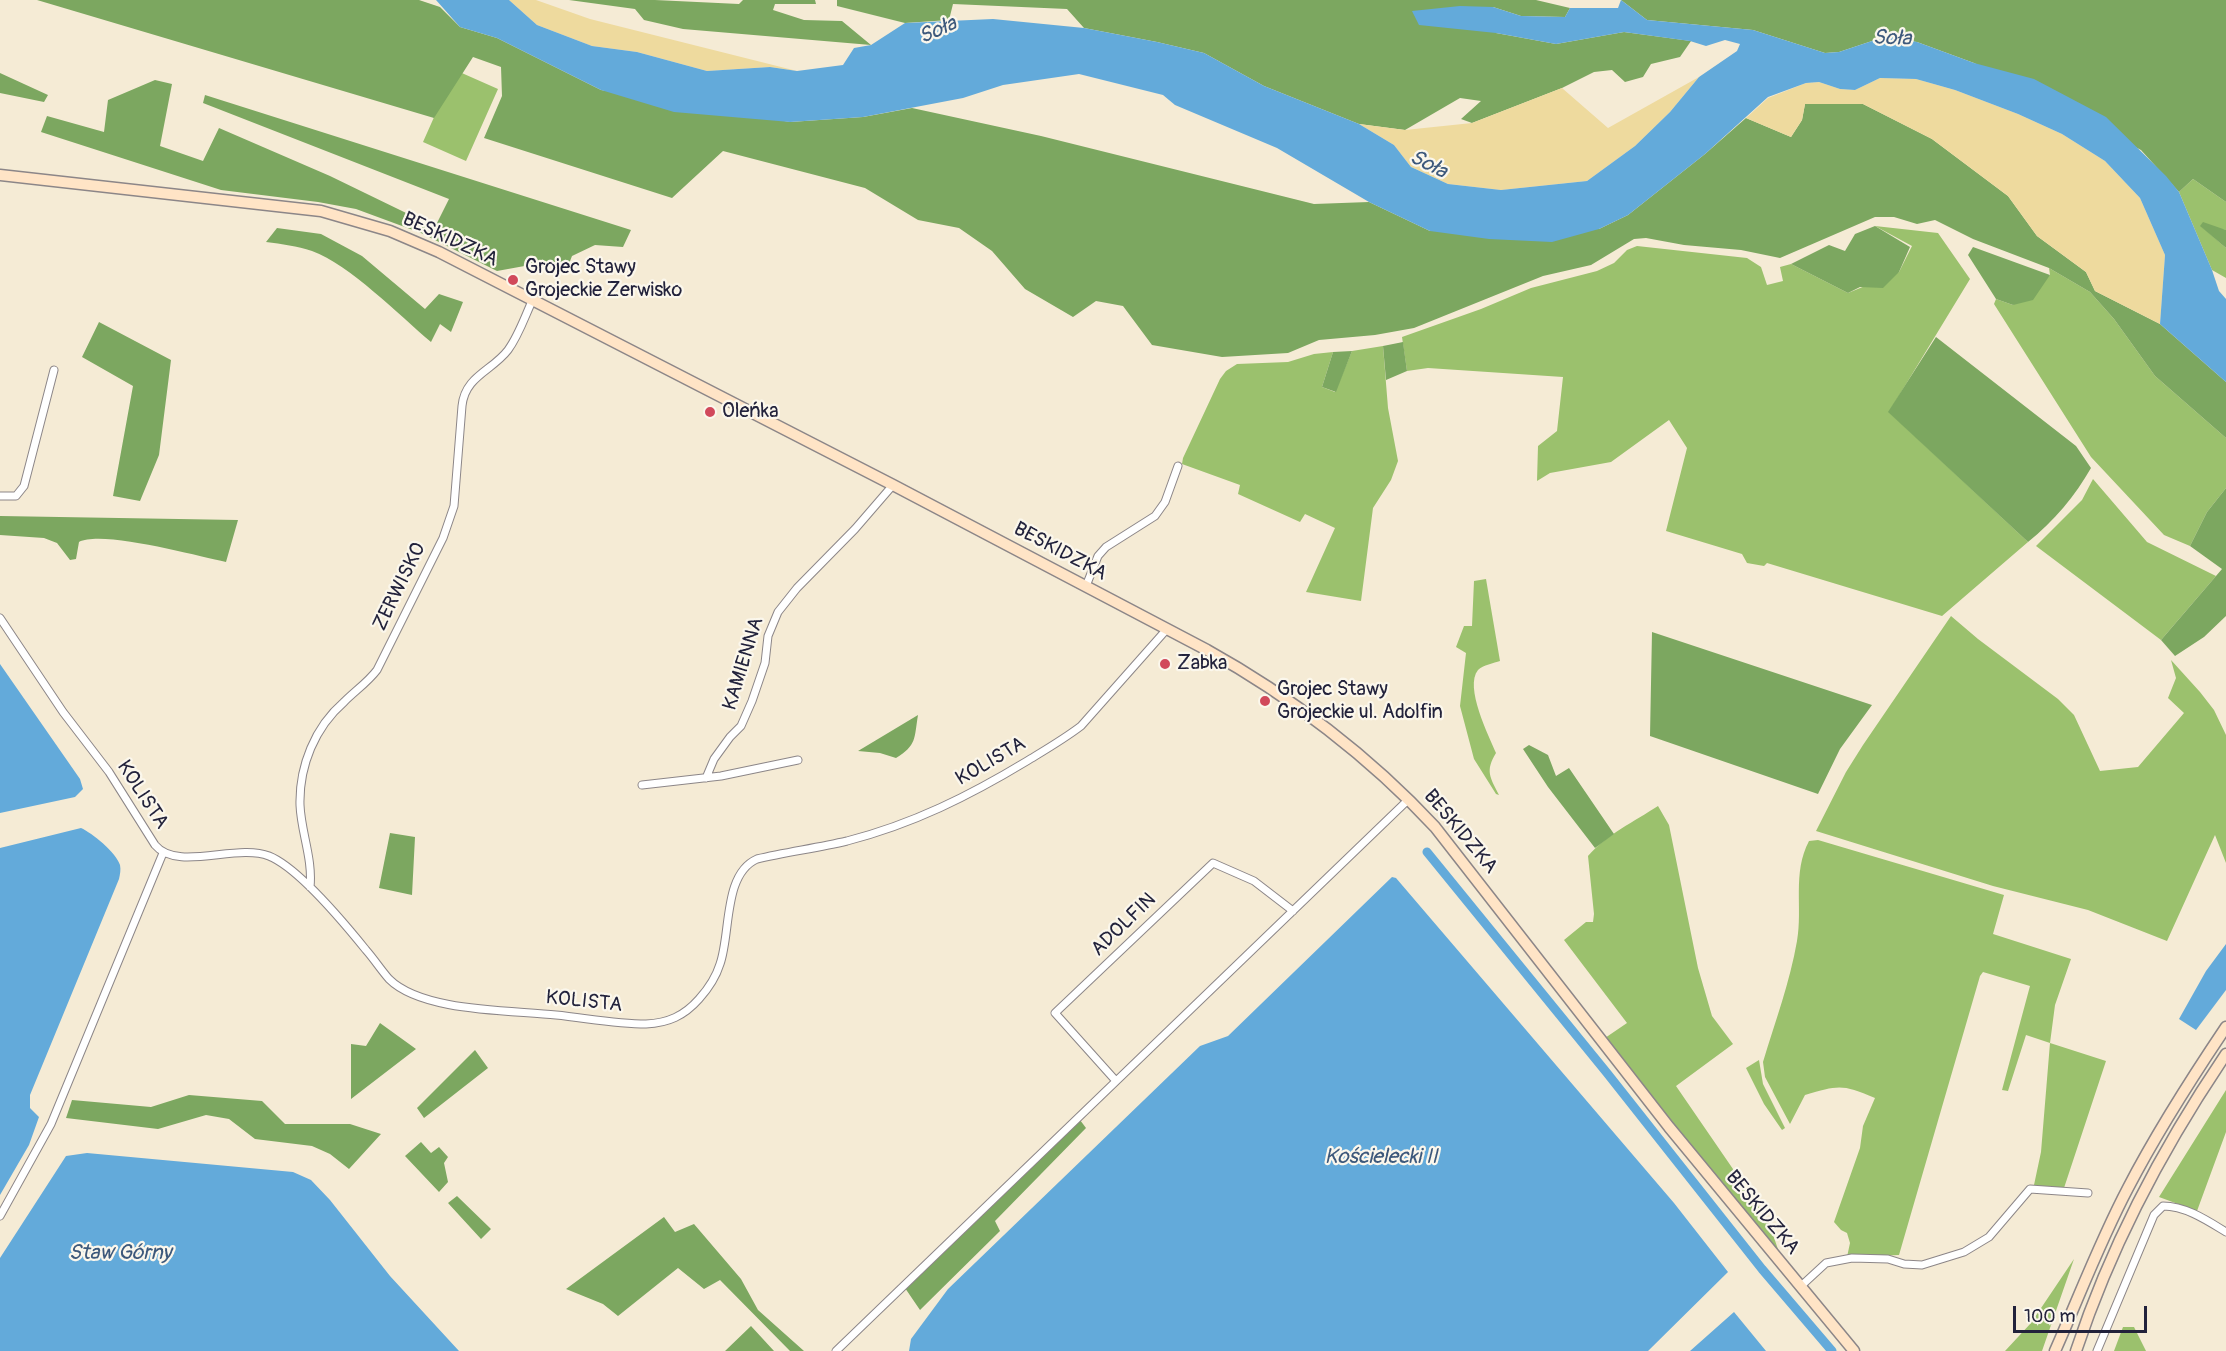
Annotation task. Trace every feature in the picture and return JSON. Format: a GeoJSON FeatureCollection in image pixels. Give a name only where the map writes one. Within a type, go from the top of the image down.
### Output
{"type":"FeatureCollection","features":[{"type":"Feature","properties":{"kind":"main road","name":"BESKIDZKA"},"geometry":{"type":"LineString","coordinates":[[0,175],[321,211],[406,237],[532,299],[893,485],[1220,657],[1270,689],[1347,745],[1409,799],[1446,840],[1669,1127],[1854,1351]]}},
{"type":"Feature","properties":{"kind":"main road"},"geometry":{"type":"LineString","coordinates":[[2055,1351],[2128,1188],[2162,1126],[2226,1027]]}},
{"type":"Feature","properties":{"kind":"main road"},"geometry":{"type":"LineString","coordinates":[[2076,1351],[2103,1278],[2144,1189],[2226,1054]]}},
{"type":"Feature","properties":{"kind":"street","name":"ZERWISKO"},"geometry":{"type":"LineString","coordinates":[[310,887],[310,862],[300,797],[309,752],[332,713],[377,670],[434,556],[451,519],[454,506],[462,402],[465,393],[474,378],[499,360],[509,348],[532,299]]}},
{"type":"Feature","properties":{"kind":"street"},"geometry":{"type":"LineString","coordinates":[[0,496],[16,496],[24,486],[54,370]]}},
{"type":"Feature","properties":{"kind":"street"},"geometry":{"type":"LineString","coordinates":[[1086,586],[1098,555],[1106,547],[1155,516],[1165,502],[1178,466]]}},
{"type":"Feature","properties":{"kind":"street","name":"KAMIENNA"},"geometry":{"type":"LineString","coordinates":[[706,778],[714,759],[741,726],[752,701],[765,663],[768,636],[778,612],[797,588],[855,529],[893,485]]}},
{"type":"Feature","properties":{"kind":"street","name":"KOLISTA"},"geometry":{"type":"LineString","coordinates":[[0,618],[63,712],[109,772],[163,853],[175,856],[263,854],[286,866],[310,887],[366,949],[390,980],[421,997],[467,1007],[636,1024],[665,1022],[681,1015],[693,1005],[716,975],[723,954],[734,887],[746,865],[757,859],[847,841],[913,820],[972,793],[1077,728],[1167,628]]}},
{"type":"Feature","properties":{"kind":"street"},"geometry":{"type":"LineString","coordinates":[[642,785],[706,778],[798,760]]}},
{"type":"Feature","properties":{"kind":"street"},"geometry":{"type":"LineString","coordinates":[[836,1351],[1409,799]]}},
{"type":"Feature","properties":{"kind":"street"},"geometry":{"type":"LineString","coordinates":[[0,1216],[51,1124],[163,853]]}},
{"type":"Feature","properties":{"kind":"street","name":"ADOLFIN"},"geometry":{"type":"LineString","coordinates":[[1116,1081],[1055,1013],[1213,863],[1254,881],[1293,911]]}},
{"type":"Feature","properties":{"kind":"street"},"geometry":{"type":"LineString","coordinates":[[1800,1287],[1826,1263],[1852,1258],[1888,1259],[1904,1264],[1922,1265],[1964,1252],[1989,1237],[2030,1189],[2088,1193]]}},
{"type":"Feature","properties":{"kind":"street"},"geometry":{"type":"LineString","coordinates":[[2097,1351],[2154,1215],[2163,1206],[2173,1206],[2187,1211],[2226,1232]]}},
{"type":"Feature","properties":{"kind":"green space"},"geometry":{"type":"Polygon","coordinates":[[[37,0],[419,0],[440,7],[460,27],[497,38],[601,90],[790,122],[863,117],[912,108],[1041,136],[1314,204],[1369,202],[1430,231],[1599,229],[1628,215],[1746,118],[1791,137],[1802,120],[1805,104],[1863,104],[1932,139],[2008,196],[2037,236],[2086,272],[2095,291],[2160,324],[2226,382],[2226,438],[2155,376],[2114,319],[2090,292],[2049,268],[1973,239],[1935,220],[1917,224],[1894,217],[1875,217],[1780,258],[1741,250],[1684,245],[1646,238],[1634,239],[1591,265],[1543,276],[1414,328],[1375,335],[1319,340],[1288,353],[1222,357],[1152,345],[1123,306],[1096,301],[1073,317],[1025,289],[992,251],[959,228],[918,220],[865,188],[723,151],[672,198],[484,138],[502,96],[501,67],[473,57],[434,118],[37,0]]]}},
{"type":"Feature","properties":{"kind":"green space"},"geometry":{"type":"Polygon","coordinates":[[[569,0],[655,0],[739,4],[743,0],[815,0],[816,4],[775,4],[773,10],[804,20],[842,21],[871,45],[683,29],[644,20],[635,9],[569,0]]]}},
{"type":"Feature","properties":{"kind":"green space"},"geometry":{"type":"Polygon","coordinates":[[[837,0],[1536,0],[1570,8],[1565,17],[1521,16],[1493,7],[1496,33],[1556,44],[1624,32],[1691,41],[1680,57],[1651,64],[1643,77],[1625,82],[1612,70],[1594,72],[1562,88],[1472,123],[1461,119],[1481,101],[1460,98],[1405,130],[1359,124],[1264,86],[1204,53],[1084,28],[1067,9],[953,4],[949,20],[905,23],[837,6],[837,0]]]}},
{"type":"Feature","properties":{"kind":"green space"},"geometry":{"type":"Polygon","coordinates":[[[1621,0],[2226,0],[2226,202],[2193,179],[2179,192],[2141,150],[1974,63],[1917,42],[1881,38],[1839,52],[1825,53],[1753,30],[1647,20],[1621,0]]]}},
{"type":"Feature","properties":{"kind":"green space"},"geometry":{"type":"Polygon","coordinates":[[[455,70],[498,89],[466,161],[423,142],[455,70]]]}},
{"type":"Feature","properties":{"kind":"green space"},"geometry":{"type":"Polygon","coordinates":[[[0,73],[48,95],[44,102],[0,93],[0,73]]]}},
{"type":"Feature","properties":{"kind":"green space"},"geometry":{"type":"Polygon","coordinates":[[[155,80],[172,84],[160,146],[203,161],[219,128],[330,176],[435,227],[449,199],[203,103],[205,95],[631,230],[623,247],[595,245],[572,256],[567,269],[541,263],[497,271],[421,233],[356,209],[221,190],[41,132],[47,116],[104,132],[108,100],[155,80]]]}},
{"type":"Feature","properties":{"kind":"green space"},"geometry":{"type":"Polygon","coordinates":[[[2193,179],[2226,202],[2226,230],[2201,226],[2226,248],[2226,278],[2212,270],[2179,192],[2193,179]]]}},
{"type":"Feature","properties":{"kind":"green space"},"geometry":{"type":"Polygon","coordinates":[[[2203,222],[2226,230],[2226,248],[2200,226],[2203,222]]]}},
{"type":"Feature","properties":{"kind":"green space"},"geometry":{"type":"Polygon","coordinates":[[[1875,226],[1938,233],[1970,279],[1889,412],[2028,542],[1942,616],[1767,563],[1764,566],[1747,563],[1742,554],[1666,531],[1687,448],[1669,420],[1611,462],[1550,473],[1537,481],[1538,446],[1557,431],[1563,377],[1428,368],[1407,371],[1402,337],[1481,309],[1531,288],[1597,271],[1614,263],[1627,250],[1637,246],[1747,258],[1761,267],[1767,285],[1783,281],[1780,267],[1791,264],[1848,293],[1899,272],[1912,246],[1875,226]]]}},
{"type":"Feature","properties":{"kind":"green space"},"geometry":{"type":"Polygon","coordinates":[[[1875,226],[1910,247],[1899,272],[1883,288],[1860,287],[1848,293],[1791,264],[1829,245],[1845,251],[1855,234],[1875,226]]]}},
{"type":"Feature","properties":{"kind":"green space"},"geometry":{"type":"Polygon","coordinates":[[[277,228],[321,234],[362,256],[425,309],[439,294],[463,302],[451,332],[440,324],[431,342],[342,267],[312,251],[266,242],[277,228]]]}},
{"type":"Feature","properties":{"kind":"green space"},"geometry":{"type":"Polygon","coordinates":[[[1973,247],[2050,275],[2033,300],[2013,305],[1996,299],[1968,255],[1973,247]]]}},
{"type":"Feature","properties":{"kind":"green space"},"geometry":{"type":"Polygon","coordinates":[[[2049,268],[2090,292],[2114,319],[2155,376],[2226,438],[2226,488],[2207,512],[2190,546],[2164,535],[2091,457],[1994,304],[1996,299],[2013,305],[2050,275],[2049,268]]]}},
{"type":"Feature","properties":{"kind":"green space"},"geometry":{"type":"Polygon","coordinates":[[[99,322],[171,360],[159,455],[140,501],[113,496],[133,386],[82,357],[99,322]]]}},
{"type":"Feature","properties":{"kind":"green space"},"geometry":{"type":"Polygon","coordinates":[[[1936,337],[2076,446],[2091,468],[2063,508],[2028,542],[1888,412],[1936,337]]]}},
{"type":"Feature","properties":{"kind":"green space"},"geometry":{"type":"Polygon","coordinates":[[[1403,342],[1407,371],[1386,380],[1383,346],[1403,342]]]}},
{"type":"Feature","properties":{"kind":"green space"},"geometry":{"type":"Polygon","coordinates":[[[1383,346],[1388,408],[1398,461],[1391,480],[1373,508],[1361,601],[1306,592],[1335,528],[1305,514],[1300,522],[1238,494],[1240,485],[1182,464],[1183,458],[1220,379],[1226,371],[1237,364],[1288,362],[1314,354],[1333,352],[1322,387],[1335,392],[1352,351],[1383,346]]]}},
{"type":"Feature","properties":{"kind":"green space"},"geometry":{"type":"Polygon","coordinates":[[[1352,351],[1336,392],[1322,387],[1333,352],[1352,351]]]}},
{"type":"Feature","properties":{"kind":"green space"},"geometry":{"type":"Polygon","coordinates":[[[2093,479],[2147,542],[2216,576],[2161,640],[2036,546],[2082,500],[2093,479]]]}},
{"type":"Feature","properties":{"kind":"green space"},"geometry":{"type":"Polygon","coordinates":[[[2226,488],[2226,616],[2204,637],[2175,656],[2161,640],[2222,569],[2190,546],[2207,512],[2226,488]]]}},
{"type":"Feature","properties":{"kind":"green space"},"geometry":{"type":"Polygon","coordinates":[[[0,516],[238,520],[226,562],[150,545],[108,539],[79,542],[76,559],[70,560],[57,543],[44,538],[0,535],[0,516]]]}},
{"type":"Feature","properties":{"kind":"green space"},"geometry":{"type":"Polygon","coordinates":[[[1486,579],[1500,661],[1478,670],[1474,678],[1474,688],[1479,712],[1496,753],[1490,774],[1499,795],[1496,794],[1474,759],[1460,706],[1466,653],[1456,647],[1464,626],[1472,626],[1474,581],[1486,579]]]}},
{"type":"Feature","properties":{"kind":"green space"},"geometry":{"type":"Polygon","coordinates":[[[1951,616],[2058,699],[2074,715],[2100,771],[2138,767],[2184,713],[2168,698],[2176,678],[2171,660],[2214,710],[2226,735],[2226,863],[2215,835],[2167,941],[2088,910],[1993,886],[1816,831],[1846,772],[1951,616]]]}},
{"type":"Feature","properties":{"kind":"green space"},"geometry":{"type":"Polygon","coordinates":[[[1652,632],[1872,705],[1840,749],[1818,794],[1650,736],[1652,632]]]}},
{"type":"Feature","properties":{"kind":"green space"},"geometry":{"type":"Polygon","coordinates":[[[918,715],[915,736],[911,745],[896,758],[880,753],[858,751],[918,715]]]}},
{"type":"Feature","properties":{"kind":"green space"},"geometry":{"type":"Polygon","coordinates":[[[1529,745],[1548,755],[1556,776],[1569,768],[1614,834],[1595,848],[1548,787],[1523,749],[1529,745]]]}},
{"type":"Feature","properties":{"kind":"green space"},"geometry":{"type":"Polygon","coordinates":[[[1658,806],[1669,825],[1698,968],[1712,1016],[1733,1044],[1676,1086],[1768,1220],[1782,1261],[1605,1038],[1627,1023],[1564,940],[1586,922],[1593,922],[1588,856],[1612,835],[1658,806]]]}},
{"type":"Feature","properties":{"kind":"green space"},"geometry":{"type":"Polygon","coordinates":[[[390,833],[415,837],[412,895],[379,888],[390,833]]]}},
{"type":"Feature","properties":{"kind":"green space"},"geometry":{"type":"Polygon","coordinates":[[[1818,840],[2004,895],[1993,934],[2071,959],[2055,1005],[2050,1043],[2026,1035],[2008,1091],[2002,1090],[2030,986],[1983,972],[1980,976],[1899,1255],[1847,1257],[1850,1243],[1847,1233],[1834,1222],[1860,1148],[1863,1126],[1875,1098],[1847,1088],[1826,1089],[1805,1095],[1790,1124],[1765,1077],[1763,1062],[1786,987],[1797,941],[1801,865],[1809,841],[1818,840]]]}},
{"type":"Feature","properties":{"kind":"green space"},"geometry":{"type":"Polygon","coordinates":[[[380,1023],[416,1049],[351,1099],[351,1044],[366,1046],[380,1023]]]}},
{"type":"Feature","properties":{"kind":"green space"},"geometry":{"type":"Polygon","coordinates":[[[2050,1043],[2106,1061],[2063,1191],[2034,1185],[2041,1152],[2050,1043]]]}},
{"type":"Feature","properties":{"kind":"green space"},"geometry":{"type":"Polygon","coordinates":[[[475,1050],[488,1068],[424,1118],[417,1108],[475,1050]]]}},
{"type":"Feature","properties":{"kind":"green space"},"geometry":{"type":"Polygon","coordinates":[[[1759,1060],[1763,1084],[1785,1128],[1782,1130],[1764,1104],[1746,1068],[1759,1060]]]}},
{"type":"Feature","properties":{"kind":"green space"},"geometry":{"type":"Polygon","coordinates":[[[2226,1090],[2226,1132],[2197,1211],[2159,1197],[2226,1090]]]}},
{"type":"Feature","properties":{"kind":"green space"},"geometry":{"type":"Polygon","coordinates":[[[189,1095],[262,1101],[285,1124],[350,1124],[381,1134],[349,1169],[330,1154],[312,1146],[255,1139],[229,1119],[206,1115],[158,1129],[66,1118],[72,1100],[151,1107],[189,1095]]]}},
{"type":"Feature","properties":{"kind":"green space"},"geometry":{"type":"Polygon","coordinates":[[[1080,1120],[1086,1128],[995,1221],[1000,1231],[920,1310],[905,1288],[1080,1120]]]}},
{"type":"Feature","properties":{"kind":"green space"},"geometry":{"type":"Polygon","coordinates":[[[421,1142],[431,1153],[439,1147],[448,1157],[444,1163],[448,1182],[439,1192],[405,1156],[421,1142]]]}},
{"type":"Feature","properties":{"kind":"green space"},"geometry":{"type":"Polygon","coordinates":[[[457,1196],[491,1229],[481,1239],[448,1203],[457,1196]]]}},
{"type":"Feature","properties":{"kind":"green space"},"geometry":{"type":"Polygon","coordinates":[[[664,1217],[675,1232],[694,1224],[741,1279],[758,1310],[804,1351],[790,1351],[720,1280],[704,1289],[678,1268],[618,1316],[603,1304],[566,1289],[664,1217]]]}},
{"type":"Feature","properties":{"kind":"green space"},"geometry":{"type":"Polygon","coordinates":[[[2074,1259],[2042,1351],[2005,1351],[2031,1323],[2074,1259]]]}},
{"type":"Feature","properties":{"kind":"green space"},"geometry":{"type":"Polygon","coordinates":[[[751,1326],[774,1351],[725,1351],[751,1326]]]}},
{"type":"Feature","properties":{"kind":"green space"},"geometry":{"type":"Polygon","coordinates":[[[2123,1327],[2134,1327],[2146,1351],[2114,1351],[2123,1327]]]}},
{"type":"Feature","properties":{"kind":"sand"},"geometry":{"type":"Polygon","coordinates":[[[509,0],[536,0],[590,19],[797,71],[770,67],[707,71],[637,52],[592,46],[537,25],[509,0]]]}},
{"type":"Feature","properties":{"kind":"sand"},"geometry":{"type":"Polygon","coordinates":[[[1699,77],[1670,112],[1635,146],[1587,181],[1501,190],[1448,184],[1411,167],[1394,145],[1359,124],[1405,130],[1472,123],[1562,88],[1608,128],[1699,77]]]}},
{"type":"Feature","properties":{"kind":"sand"},"geometry":{"type":"Polygon","coordinates":[[[1880,78],[1916,79],[1955,90],[2062,134],[2105,161],[2140,198],[2165,255],[2160,324],[2095,291],[2086,272],[2037,236],[2008,196],[1932,139],[1863,104],[1805,104],[1802,120],[1791,137],[1746,118],[1768,98],[1806,83],[1819,82],[1840,89],[1855,90],[1880,78]]]}},
{"type":"Feature","properties":{"kind":"water","name":"Soła"},"geometry":{"type":"Polygon","coordinates":[[[436,0],[509,0],[537,25],[592,46],[637,52],[707,71],[770,67],[797,71],[843,65],[854,48],[871,45],[905,23],[993,19],[1084,28],[1204,53],[1264,86],[1359,124],[1394,145],[1411,167],[1448,184],[1501,190],[1587,181],[1635,146],[1670,112],[1699,77],[1737,51],[1740,44],[1725,40],[1706,46],[1690,41],[1624,32],[1556,44],[1496,33],[1419,25],[1412,11],[1460,6],[1493,7],[1521,16],[1565,17],[1570,8],[1618,8],[1621,0],[1647,20],[1753,30],[1825,53],[1839,52],[1881,38],[1894,37],[1917,42],[1974,63],[2034,79],[2106,117],[2166,176],[2179,192],[2219,291],[2226,299],[2226,382],[2160,324],[2165,255],[2140,198],[2105,161],[2062,134],[2018,114],[1955,90],[1916,79],[1880,78],[1855,90],[1840,89],[1819,82],[1806,83],[1768,97],[1705,154],[1628,215],[1599,229],[1552,242],[1489,239],[1430,231],[1369,202],[1277,148],[1175,105],[1163,95],[1079,74],[1003,85],[963,98],[863,117],[790,122],[674,112],[601,90],[497,38],[460,27],[436,0]]]}},
{"type":"Feature","properties":{"kind":"water"},"geometry":{"type":"Polygon","coordinates":[[[0,664],[80,779],[83,789],[75,797],[0,813],[0,664]]]}},
{"type":"Feature","properties":{"kind":"water"},"geometry":{"type":"Polygon","coordinates":[[[81,828],[97,838],[114,854],[120,865],[119,879],[30,1095],[30,1108],[39,1117],[29,1145],[0,1195],[0,848],[81,828]]]}},
{"type":"Feature","properties":{"kind":"water","name":"Kościelecki II"},"geometry":{"type":"Polygon","coordinates":[[[1392,877],[1396,878],[1674,1203],[1728,1272],[1648,1351],[909,1351],[911,1339],[948,1289],[1200,1046],[1228,1036],[1392,877]]]}},
{"type":"Feature","properties":{"kind":"water"},"geometry":{"type":"Polygon","coordinates":[[[2226,944],[2226,990],[2196,1030],[2179,1019],[2206,971],[2226,944]]]}},
{"type":"Feature","properties":{"kind":"water","name":"Staw Górny"},"geometry":{"type":"Polygon","coordinates":[[[87,1153],[293,1172],[311,1180],[330,1200],[390,1276],[459,1351],[0,1351],[0,1258],[66,1156],[87,1153]]]}},
{"type":"Feature","properties":{"kind":"water"},"geometry":{"type":"Polygon","coordinates":[[[1734,1312],[1766,1351],[1690,1351],[1734,1312]]]}},
{"type":"Feature","properties":{"kind":"waterway"},"geometry":{"type":"LineString","coordinates":[[1427,852],[1607,1073],[1762,1269],[1832,1351]]}},
{"type":"Feature","properties":{"kind":"place","name":"Grojec Stawy Grojeckie Zerwisko"},"geometry":{"type":"Point","coordinates":[513,280]}},
{"type":"Feature","properties":{"kind":"place","name":"Oleńka"},"geometry":{"type":"Point","coordinates":[710,412]}},
{"type":"Feature","properties":{"kind":"place","name":"Zabka"},"geometry":{"type":"Point","coordinates":[1165,664]}},
{"type":"Feature","properties":{"kind":"place","name":"Grojec Stawy Grojeckie ul. Adolfin"},"geometry":{"type":"Point","coordinates":[1265,701]}}]}
